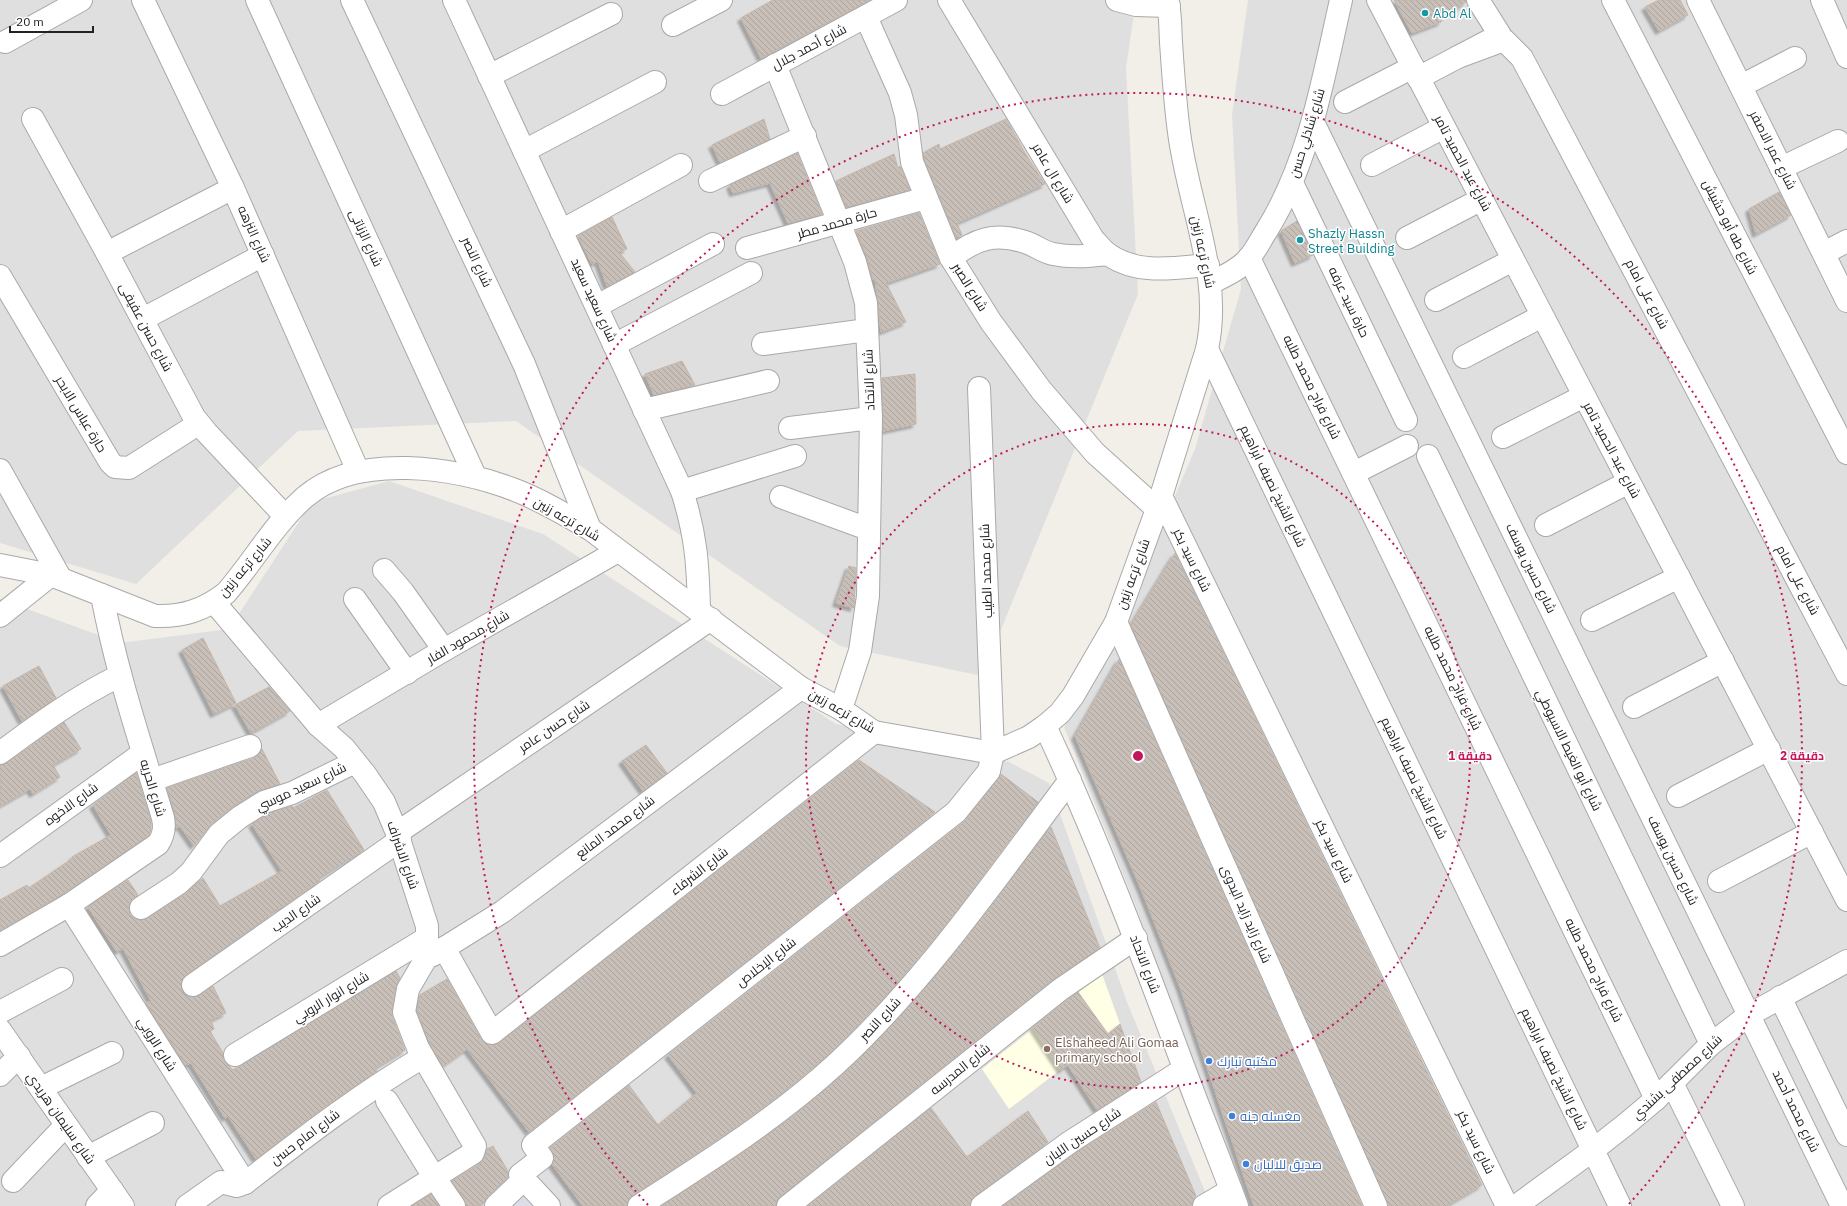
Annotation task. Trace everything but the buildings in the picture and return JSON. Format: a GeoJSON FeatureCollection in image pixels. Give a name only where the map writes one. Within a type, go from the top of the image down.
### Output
{"type":"FeatureCollection","features":[{"type":"Feature","properties":{"kind":"street"},"geometry":{"type":"LineString","coordinates":[[6,42],[81,0]]}},
{"type":"Feature","properties":{"kind":"street","name":"شارع النزهه"},"geometry":{"type":"LineString","coordinates":[[143,0],[233,188],[358,471]]}},
{"type":"Feature","properties":{"kind":"street","name":"شارع الزناتى"},"geometry":{"type":"LineString","coordinates":[[257,0],[475,476]]}},
{"type":"Feature","properties":{"kind":"street","name":"شارع النصر"},"geometry":{"type":"LineString","coordinates":[[352,0],[524,364],[590,529]]}},
{"type":"Feature","properties":{"kind":"street"},"geometry":{"type":"LineString","coordinates":[[673,25],[721,0]]}},
{"type":"Feature","properties":{"kind":"street","name":"شارع أحمد جلال"},"geometry":{"type":"LineString","coordinates":[[722,94],[896,0]]}},
{"type":"Feature","properties":{"kind":"street","name":"شارع ال عامر"},"geometry":{"type":"LineString","coordinates":[[949,0],[1093,240],[1108,254],[1126,264],[1147,269],[1209,274]]}},
{"type":"Feature","properties":{"kind":"street"},"geometry":{"type":"LineString","coordinates":[[1117,0],[1136,5],[1169,2]]}},
{"type":"Feature","properties":{"kind":"street","name":"شارع شاذلي حسن"},"geometry":{"type":"LineString","coordinates":[[1209,274],[1235,270],[1249,258],[1272,223],[1292,183],[1304,153],[1313,122],[1341,0]]}},
{"type":"Feature","properties":{"kind":"street","name":"شارع عبد الحميد تامر"},"geometry":{"type":"LineString","coordinates":[[1378,0],[1847,900]]}},
{"type":"Feature","properties":{"kind":"street"},"geometry":{"type":"LineString","coordinates":[[1345,102],[1416,72],[1458,58],[1500,35],[1478,0]]}},
{"type":"Feature","properties":{"kind":"street","name":"شارع طه أبو حشيش"},"geometry":{"type":"LineString","coordinates":[[1613,0],[1847,453]]}},
{"type":"Feature","properties":{"kind":"street","name":"شارع عمر الاصفر"},"geometry":{"type":"LineString","coordinates":[[1698,0],[1847,302]]}},
{"type":"Feature","properties":{"kind":"street"},"geometry":{"type":"LineString","coordinates":[[1822,0],[1847,57]]}},
{"type":"Feature","properties":{"kind":"street","name":"شارع سعيد سعيد"},"geometry":{"type":"LineString","coordinates":[[459,2],[489,76],[682,491],[695,537],[705,614]]}},
{"type":"Feature","properties":{"kind":"street","name":"شارع ترعه زنين"},"geometry":{"type":"LineString","coordinates":[[0,565],[56,577],[155,616],[170,617],[200,610],[226,593],[285,516],[306,496],[331,480],[358,471],[378,468],[437,470],[475,476],[516,490],[561,512],[590,529],[705,614],[757,656],[801,688],[841,709],[874,732],[993,754],[1029,736],[1045,726],[1060,713],[1073,696],[1116,622],[1159,502],[1207,349],[1211,329],[1209,274],[1182,154],[1177,116],[1169,2]]}},
{"type":"Feature","properties":{"kind":"street"},"geometry":{"type":"LineString","coordinates":[[489,76],[611,14]]}},
{"type":"Feature","properties":{"kind":"street","name":"شارع الصبر"},"geometry":{"type":"LineString","coordinates":[[866,17],[902,98],[906,115],[912,162],[952,258],[991,322],[1041,390],[1095,453],[1159,502]]}},
{"type":"Feature","properties":{"kind":"street","name":"شارع على امام"},"geometry":{"type":"LineString","coordinates":[[1458,58],[1504,40],[1520,54],[1847,674]]}},
{"type":"Feature","properties":{"kind":"street"},"geometry":{"type":"LineString","coordinates":[[1741,86],[1795,58]]}},
{"type":"Feature","properties":{"kind":"street","name":"شارع الاتحاد"},"geometry":{"type":"LineString","coordinates":[[775,65],[840,222],[863,289],[867,330],[871,418],[868,596],[860,651],[841,709]]}},
{"type":"Feature","properties":{"kind":"street"},"geometry":{"type":"LineString","coordinates":[[524,151],[655,82]]}},
{"type":"Feature","properties":{"kind":"street","name":"شارع حسن عفيفى"},"geometry":{"type":"LineString","coordinates":[[33,119],[143,319],[198,424],[285,516]]}},
{"type":"Feature","properties":{"kind":"street","name":"شارع حسين يوسف"},"geometry":{"type":"LineString","coordinates":[[1313,122],[1749,1015]]}},
{"type":"Feature","properties":{"kind":"street"},"geometry":{"type":"LineString","coordinates":[[1372,165],[1444,127]]}},
{"type":"Feature","properties":{"kind":"street"},"geometry":{"type":"LineString","coordinates":[[710,181],[805,136]]}},
{"type":"Feature","properties":{"kind":"street"},"geometry":{"type":"LineString","coordinates":[[1781,168],[1838,141]]}},
{"type":"Feature","properties":{"kind":"street"},"geometry":{"type":"LineString","coordinates":[[561,231],[681,164]]}},
{"type":"Feature","properties":{"kind":"street","name":"حارة سيد عرفه"},"geometry":{"type":"LineString","coordinates":[[1292,183],[1406,420]]}},
{"type":"Feature","properties":{"kind":"street"},"geometry":{"type":"LineString","coordinates":[[107,253],[233,188]]}},
{"type":"Feature","properties":{"kind":"street","name":"حارة محمد مطر"},"geometry":{"type":"LineString","coordinates":[[747,248],[926,198]]}},
{"type":"Feature","properties":{"kind":"street"},"geometry":{"type":"LineString","coordinates":[[1407,238],[1482,199]]}},
{"type":"Feature","properties":{"kind":"street"},"geometry":{"type":"LineString","coordinates":[[952,258],[967,246],[986,238],[1006,237],[1025,242],[1051,254],[1080,258],[1108,254]]}},
{"type":"Feature","properties":{"kind":"street"},"geometry":{"type":"LineString","coordinates":[[1824,253],[1847,241]]}},
{"type":"Feature","properties":{"kind":"street"},"geometry":{"type":"LineString","coordinates":[[596,306],[713,244]]}},
{"type":"Feature","properties":{"kind":"street"},"geometry":{"type":"LineString","coordinates":[[143,319],[263,256]]}},
{"type":"Feature","properties":{"kind":"street","name":"شارع فراج محمد طلبه"},"geometry":{"type":"LineString","coordinates":[[1249,258],[1656,1099]]}},
{"type":"Feature","properties":{"kind":"street"},"geometry":{"type":"LineString","coordinates":[[1436,300],[1514,260]]}},
{"type":"Feature","properties":{"kind":"street"},"geometry":{"type":"LineString","coordinates":[[614,345],[751,273]]}},
{"type":"Feature","properties":{"kind":"street","name":"حارة عباس الابحر"},"geometry":{"type":"LineString","coordinates":[[1,281],[110,462],[115,467],[129,468],[198,424]]}},
{"type":"Feature","properties":{"kind":"street"},"geometry":{"type":"LineString","coordinates":[[1464,357],[1542,316]]}},
{"type":"Feature","properties":{"kind":"street"},"geometry":{"type":"LineString","coordinates":[[763,344],[867,330]]}},
{"type":"Feature","properties":{"kind":"street","name":"شارع الشيخ نصيف ابراهيم"},"geometry":{"type":"LineString","coordinates":[[1207,349],[1620,1206]]}},
{"type":"Feature","properties":{"kind":"street"},"geometry":{"type":"LineString","coordinates":[[644,410],[768,381]]}},
{"type":"Feature","properties":{"kind":"street","name":"شارع محمد الطيب"},"geometry":{"type":"LineString","coordinates":[[979,388],[993,754]]}},
{"type":"Feature","properties":{"kind":"street"},"geometry":{"type":"LineString","coordinates":[[1504,437],[1584,396]]}},
{"type":"Feature","properties":{"kind":"street"},"geometry":{"type":"LineString","coordinates":[[790,428],[871,418]]}},
{"type":"Feature","properties":{"kind":"street"},"geometry":{"type":"LineString","coordinates":[[1354,473],[1407,446]]}},
{"type":"Feature","properties":{"kind":"street"},"geometry":{"type":"LineString","coordinates":[[682,491],[795,456]]}},
{"type":"Feature","properties":{"kind":"street","name":"شارع أبو الغيط الاسيوطي"},"geometry":{"type":"LineString","coordinates":[[1428,456],[1711,1044]]}},
{"type":"Feature","properties":{"kind":"street"},"geometry":{"type":"LineString","coordinates":[[0,470],[56,577],[0,616]]}},
{"type":"Feature","properties":{"kind":"street"},"geometry":{"type":"LineString","coordinates":[[1546,525],[1629,482]]}},
{"type":"Feature","properties":{"kind":"street"},"geometry":{"type":"LineString","coordinates":[[781,497],[868,529]]}},
{"type":"Feature","properties":{"kind":"street","name":"شارع سيد بكر"},"geometry":{"type":"LineString","coordinates":[[1159,502],[1507,1206]]}},
{"type":"Feature","properties":{"kind":"street","name":"شارع محمود الفار"},"geometry":{"type":"LineString","coordinates":[[318,725],[444,650],[618,551]]}},
{"type":"Feature","properties":{"kind":"street"},"geometry":{"type":"LineString","coordinates":[[384,570],[403,592],[444,650]]}},
{"type":"Feature","properties":{"kind":"street"},"geometry":{"type":"LineString","coordinates":[[1592,620],[1679,577]]}},
{"type":"Feature","properties":{"kind":"street","name":"شارع الحريه"},"geometry":{"type":"LineString","coordinates":[[0,945],[69,905],[158,844],[163,837],[163,818],[119,676],[110,640],[102,595]]}},
{"type":"Feature","properties":{"kind":"street"},"geometry":{"type":"LineString","coordinates":[[355,600],[407,673]]}},
{"type":"Feature","properties":{"kind":"street","name":"شارع الاشراف"},"geometry":{"type":"LineString","coordinates":[[214,602],[318,725],[344,748],[365,774],[384,802],[398,836],[427,926],[436,943]]}},
{"type":"Feature","properties":{"kind":"street","name":"شارع حسن عامر"},"geometry":{"type":"LineString","coordinates":[[398,836],[705,614]]}},
{"type":"Feature","properties":{"kind":"street","name":"شارع زايد زايد البدوى"},"geometry":{"type":"LineString","coordinates":[[1116,622],[1376,1206]]}},
{"type":"Feature","properties":{"kind":"street"},"geometry":{"type":"LineString","coordinates":[[1634,706],[1723,661]]}},
{"type":"Feature","properties":{"kind":"street"},"geometry":{"type":"LineString","coordinates":[[0,753],[65,706],[89,691],[119,676]]}},
{"type":"Feature","properties":{"kind":"street","name":"شارع محمد المانع"},"geometry":{"type":"LineString","coordinates":[[423,1057],[404,1012],[408,989],[436,943],[502,912],[801,688]]}},
{"type":"Feature","properties":{"kind":"street","name":"شارع الاتحاد"},"geometry":{"type":"LineString","coordinates":[[1045,726],[1070,780],[1136,938],[1184,1069],[1234,1198]]}},
{"type":"Feature","properties":{"kind":"street","name":"شارع الشرفاء"},"geometry":{"type":"LineString","coordinates":[[436,943],[492,1033],[874,732]]}},
{"type":"Feature","properties":{"kind":"street"},"geometry":{"type":"LineString","coordinates":[[152,780],[250,746]]}},
{"type":"Feature","properties":{"kind":"street"},"geometry":{"type":"LineString","coordinates":[[1678,796],[1769,749]]}},
{"type":"Feature","properties":{"kind":"street","name":"شارع الاخوه"},"geometry":{"type":"LineString","coordinates":[[0,856],[143,753]]}},
{"type":"Feature","properties":{"kind":"street","name":"شارع الإخلاص"},"geometry":{"type":"LineString","coordinates":[[524,1179],[520,1175],[542,1158],[533,1145],[956,812],[989,771],[993,754]]}},
{"type":"Feature","properties":{"kind":"street","name":"شارع سعيد موسي"},"geometry":{"type":"LineString","coordinates":[[141,908],[179,883],[191,872],[218,834],[240,817],[264,802],[292,793],[355,762]]}},
{"type":"Feature","properties":{"kind":"street","name":"شارع النصر"},"geometry":{"type":"LineString","coordinates":[[639,1206],[762,1124],[792,1102],[836,1064],[878,1022],[916,979],[978,902],[1070,780]]}},
{"type":"Feature","properties":{"kind":"street"},"geometry":{"type":"LineString","coordinates":[[1719,881],[1812,832]]}},
{"type":"Feature","properties":{"kind":"street","name":"شارع الديب"},"geometry":{"type":"LineString","coordinates":[[193,985],[398,836]]}},
{"type":"Feature","properties":{"kind":"street","name":"شارع الروبي"},"geometry":{"type":"LineString","coordinates":[[69,905],[245,1183]]}},
{"type":"Feature","properties":{"kind":"street","name":"شارع المدرسه"},"geometry":{"type":"LineString","coordinates":[[788,1206],[1061,989],[1136,938]]}},
{"type":"Feature","properties":{"kind":"street","name":"شارع انوار الروبي"},"geometry":{"type":"LineString","coordinates":[[235,1055],[436,943]]}},
{"type":"Feature","properties":{"kind":"street","name":"شارع مصطفى بشندي"},"geometry":{"type":"LineString","coordinates":[[1516,1206],[1594,1150],[1656,1099],[1711,1044],[1749,1015],[1847,961]]}},
{"type":"Feature","properties":{"kind":"street"},"geometry":{"type":"LineString","coordinates":[[0,1012],[62,980]]}},
{"type":"Feature","properties":{"kind":"street"},"geometry":{"type":"LineString","coordinates":[[1780,997],[1847,1135]]}},
{"type":"Feature","properties":{"kind":"street","name":"شارع محمد أحمد"},"geometry":{"type":"LineString","coordinates":[[1749,1015],[1842,1206]]}},
{"type":"Feature","properties":{"kind":"street","name":"شارع سليمان هريدي"},"geometry":{"type":"LineString","coordinates":[[0,1030],[117,1198]]}},
{"type":"Feature","properties":{"kind":"street"},"geometry":{"type":"LineString","coordinates":[[41,1088],[112,1053]]}},
{"type":"Feature","properties":{"kind":"street"},"geometry":{"type":"LineString","coordinates":[[0,1075],[18,1056]]}},
{"type":"Feature","properties":{"kind":"street"},"geometry":{"type":"LineString","coordinates":[[389,1206],[473,1153],[475,1146],[423,1057]]}},
{"type":"Feature","properties":{"kind":"street","name":"شارع امام حسن"},"geometry":{"type":"LineString","coordinates":[[245,1183],[332,1116],[384,1080],[423,1057]]}},
{"type":"Feature","properties":{"kind":"street","name":"شارع حسين اللبان"},"geometry":{"type":"LineString","coordinates":[[982,1206],[1070,1142],[1184,1069]]}},
{"type":"Feature","properties":{"kind":"street"},"geometry":{"type":"LineString","coordinates":[[1672,1084],[1732,1206]]}},
{"type":"Feature","properties":{"kind":"street"},"geometry":{"type":"LineString","coordinates":[[387,1101],[434,1177],[454,1206]]}},
{"type":"Feature","properties":{"kind":"street"},"geometry":{"type":"LineString","coordinates":[[88,1157],[153,1123]]}},
{"type":"Feature","properties":{"kind":"street"},"geometry":{"type":"LineString","coordinates":[[12,1181],[66,1125]]}},
{"type":"Feature","properties":{"kind":"street"},"geometry":{"type":"LineString","coordinates":[[496,1206],[524,1179],[549,1206]]}},
{"type":"Feature","properties":{"kind":"street"},"geometry":{"type":"LineString","coordinates":[[187,1206],[221,1182],[237,1186],[245,1183]]}},
{"type":"Feature","properties":{"kind":"street"},"geometry":{"type":"LineString","coordinates":[[97,1206],[117,1198]]}},
{"type":"Feature","properties":{"kind":"street"},"geometry":{"type":"LineString","coordinates":[[1204,1206],[1234,1198]]}},
{"type":"Feature","properties":{"kind":"shaded area"},"geometry":{"type":"Polygon","coordinates":[[[0,0],[1136,0],[1126,68],[1138,294],[982,676],[840,646],[516,421],[298,431],[136,584],[0,543],[0,0]]]}},
{"type":"Feature","properties":{"kind":"shaded area"},"geometry":{"type":"Polygon","coordinates":[[[1248,0],[1847,0],[1847,1206],[1244,1206],[1137,909],[1064,727],[1099,675],[1195,449],[1241,289],[1232,115],[1248,0]]]}},
{"type":"Feature","properties":{"kind":"shaded area"},"geometry":{"type":"Polygon","coordinates":[[[389,481],[543,534],[836,724],[1009,762],[1049,783],[1127,1002],[1211,1206],[0,1206],[0,599],[120,643],[229,629],[312,502],[389,481]]]}},
{"type":"Feature","properties":{"kind":"shaded area","name":"Elshaheed Ali Gomaa primary school"},"geometry":{"type":"Polygon","coordinates":[[[1102,974],[1120,1024],[1009,1109],[982,1069],[1102,974]]]}},
{"type":"Feature","properties":{"kind":"shaded area"},"geometry":{"type":"Polygon","coordinates":[[[525,1192],[541,1206],[509,1206],[525,1192]]]}},
{"type":"Feature","properties":{"kind":"place","name":"Abd Al"},"geometry":{"type":"Point","coordinates":[1425,13]}},
{"type":"Feature","properties":{"kind":"place","name":"Shazly Hassn Street Building"},"geometry":{"type":"Point","coordinates":[1300,240]}},
{"type":"Feature","properties":{"kind":"place","name":"Elshaheed Ali Gomaa primary school"},"geometry":{"type":"Point","coordinates":[1047,1049]}},
{"type":"Feature","properties":{"kind":"place","name":"مكتبه تبارك"},"geometry":{"type":"Point","coordinates":[1209,1061]}},
{"type":"Feature","properties":{"kind":"place","name":"مغسله جنه"},"geometry":{"type":"Point","coordinates":[1232,1116]}},
{"type":"Feature","properties":{"kind":"place","name":"صديق للالبان"},"geometry":{"type":"Point","coordinates":[1246,1164]}}]}
